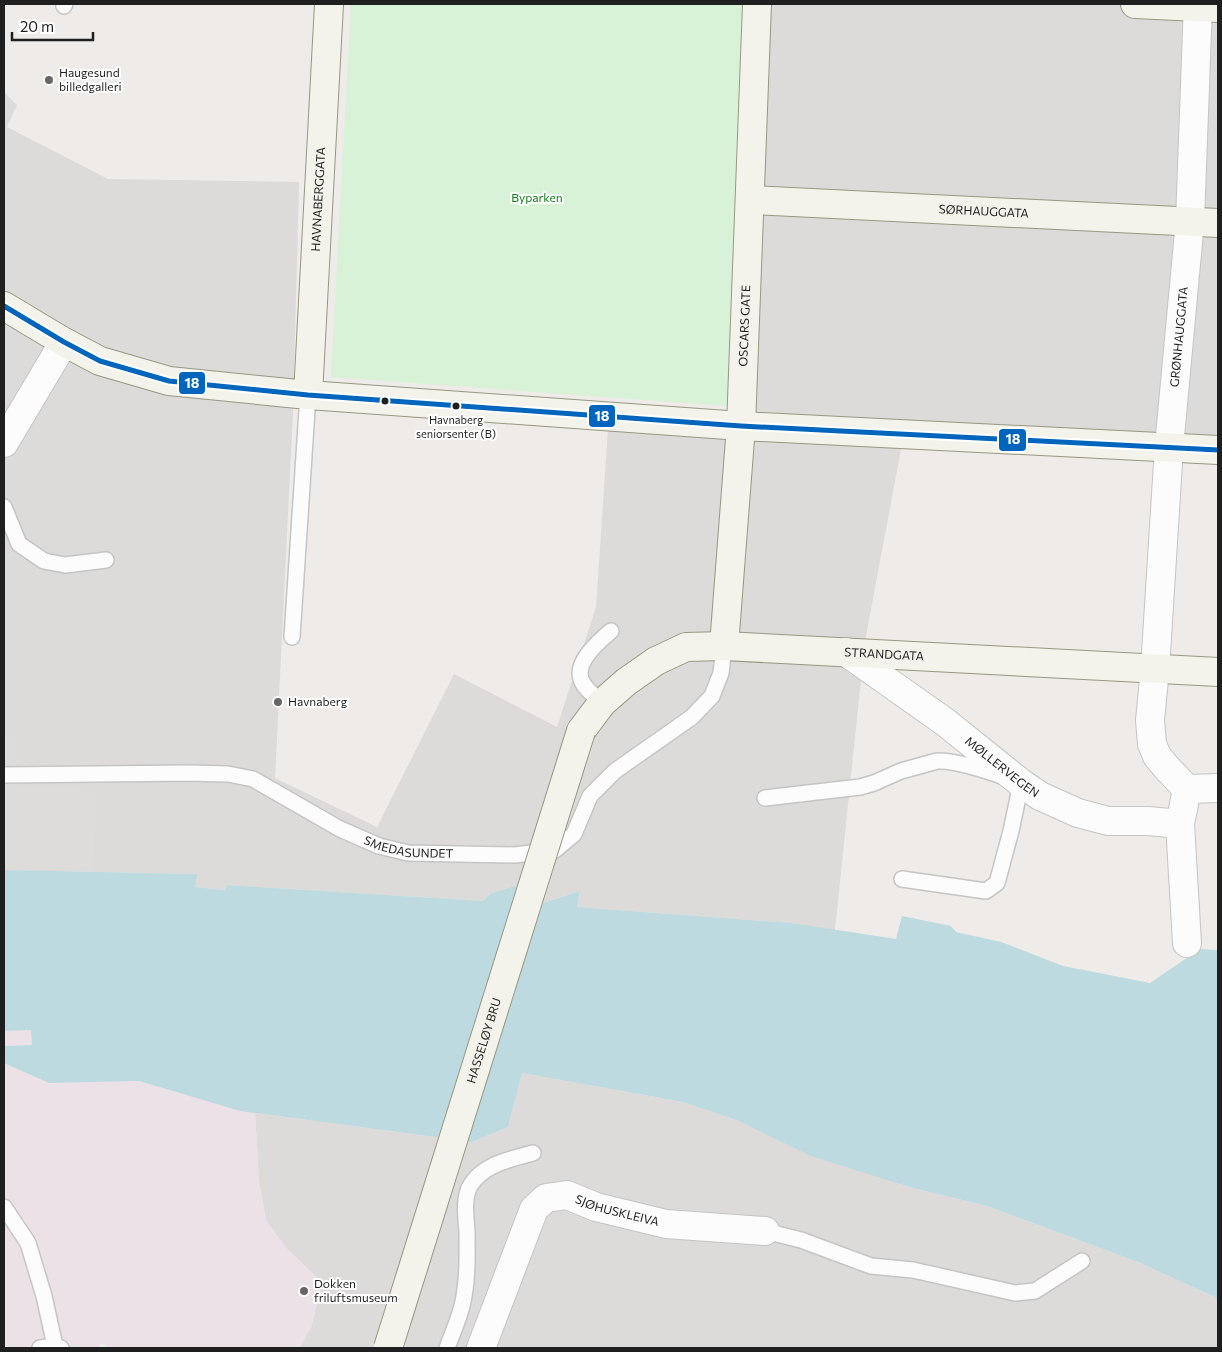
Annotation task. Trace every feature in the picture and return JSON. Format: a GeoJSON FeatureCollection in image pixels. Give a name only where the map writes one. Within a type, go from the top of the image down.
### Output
{"type":"FeatureCollection","features":[{"type":"Feature","properties":{"kind":"street","name":"HAVNABERGGATA"},"geometry":{"type":"LineString","coordinates":[[308,395],[329,4]]}},
{"type":"Feature","properties":{"kind":"street","name":"OSCARS GATE"},"geometry":{"type":"LineString","coordinates":[[724,646],[741,426],[757,4]]}},
{"type":"Feature","properties":{"kind":"street"},"geometry":{"type":"LineString","coordinates":[[1135,4],[1205,6]]}},
{"type":"Feature","properties":{"kind":"street","name":"GRØNHAUGGATA"},"geometry":{"type":"LineString","coordinates":[[1155,669],[1169,447],[1190,221],[1205,6]]}},
{"type":"Feature","properties":{"kind":"street","name":"SØRHAUGGATA"},"geometry":{"type":"LineString","coordinates":[[750,200],[1218,223]]}},
{"type":"Feature","properties":{"kind":"street"},"geometry":{"type":"LineString","coordinates":[[4,306],[100,361],[169,380],[308,395],[741,426],[1218,450]]}},
{"type":"Feature","properties":{"kind":"street"},"geometry":{"type":"LineString","coordinates":[[4,443],[64,342]]}},
{"type":"Feature","properties":{"kind":"street","name":"STRANDGATA"},"geometry":{"type":"LineString","coordinates":[[581,731],[602,703],[626,682],[656,661],[686,647],[724,646],[1218,672]]}},
{"type":"Feature","properties":{"kind":"street","name":"MØLLERVEGEN"},"geometry":{"type":"LineString","coordinates":[[846,652],[945,722],[1040,796],[1078,813],[1108,821],[1148,821],[1180,824]]}},
{"type":"Feature","properties":{"kind":"street"},"geometry":{"type":"LineString","coordinates":[[1155,669],[1150,720],[1152,744],[1157,756],[1187,789],[1218,788]]}},
{"type":"Feature","properties":{"kind":"street","name":"HASSELØY BRU"},"geometry":{"type":"LineString","coordinates":[[388,1348],[581,731]]}},
{"type":"Feature","properties":{"kind":"street"},"geometry":{"type":"LineString","coordinates":[[1187,789],[1180,824],[1188,943]]}},
{"type":"Feature","properties":{"kind":"street","name":"SJØHUSKLEIVA"},"geometry":{"type":"LineString","coordinates":[[481,1348],[534,1209],[546,1198],[567,1195],[596,1207],[666,1224],[764,1231]]}},
{"type":"Feature","properties":{"kind":"lane"},"geometry":{"type":"LineString","coordinates":[[292,638],[308,395]]}},
{"type":"Feature","properties":{"kind":"lane"},"geometry":{"type":"LineString","coordinates":[[4,508],[20,544],[44,561],[65,565],[106,560]]}},
{"type":"Feature","properties":{"kind":"lane"},"geometry":{"type":"LineString","coordinates":[[602,703],[584,685],[580,678],[581,665],[595,644],[611,631]]}},
{"type":"Feature","properties":{"kind":"lane","name":"SMEDASUNDET"},"geometry":{"type":"LineString","coordinates":[[4,775],[228,774],[252,779],[340,829],[379,846],[408,853],[515,855],[556,850],[574,834],[590,796],[615,771],[692,717],[712,696],[721,673],[724,646]]}},
{"type":"Feature","properties":{"kind":"lane"},"geometry":{"type":"LineString","coordinates":[[765,798],[860,787],[901,771],[937,761],[957,763],[1001,775],[1021,783],[997,883],[986,891],[902,879]]}},
{"type":"Feature","properties":{"kind":"lane"},"geometry":{"type":"LineString","coordinates":[[447,1348],[461,1309],[465,1290],[467,1259],[466,1200],[470,1187],[477,1177],[488,1168],[504,1161],[533,1153]]}},
{"type":"Feature","properties":{"kind":"lane"},"geometry":{"type":"LineString","coordinates":[[4,1207],[28,1243],[44,1296],[52,1348]]}},
{"type":"Feature","properties":{"kind":"lane"},"geometry":{"type":"LineString","coordinates":[[764,1231],[801,1240],[871,1266],[913,1270],[1015,1293],[1035,1291],[1082,1261]]}},
{"type":"Feature","properties":{"kind":"shaded area"},"geometry":{"type":"Polygon","coordinates":[[[752,4],[1218,4],[1218,442],[902,444],[865,641],[835,930],[792,923],[577,907],[580,891],[526,908],[490,894],[483,901],[227,885],[226,890],[195,887],[196,874],[4,870],[4,92],[17,105],[7,127],[108,179],[299,182],[293,413],[275,778],[377,827],[454,674],[557,727],[596,607],[608,429],[731,435],[752,4]]]}},
{"type":"Feature","properties":{"kind":"shaded area"},"geometry":{"type":"Polygon","coordinates":[[[4,735],[16,735],[14,788],[96,791],[93,867],[4,867],[4,735]]]}},
{"type":"Feature","properties":{"kind":"shaded area"},"geometry":{"type":"Polygon","coordinates":[[[31,1030],[32,1045],[4,1046],[4,1031],[31,1030]]]}},
{"type":"Feature","properties":{"kind":"shaded area"},"geometry":{"type":"Polygon","coordinates":[[[4,1063],[49,1083],[139,1081],[240,1111],[255,1113],[259,1181],[266,1220],[286,1248],[322,1282],[311,1328],[299,1348],[111,1348],[101,1343],[98,1348],[4,1348],[4,1063]]]}},
{"type":"Feature","properties":{"kind":"shaded area"},"geometry":{"type":"Polygon","coordinates":[[[522,1073],[683,1102],[739,1121],[913,1188],[987,1206],[1138,1262],[1215,1297],[1218,1302],[1218,1348],[299,1348],[311,1328],[322,1282],[286,1248],[266,1220],[259,1181],[255,1113],[472,1142],[508,1127],[522,1073]]]}},
{"type":"Feature","properties":{"kind":"green space","name":"Byparken"},"geometry":{"type":"Polygon","coordinates":[[[351,4],[742,4],[727,406],[331,377],[351,4]]]}},
{"type":"Feature","properties":{"kind":"water"},"geometry":{"type":"Polygon","coordinates":[[[4,870],[197,874],[195,887],[225,890],[227,885],[483,901],[490,894],[515,886],[527,908],[580,891],[577,907],[792,923],[896,939],[902,916],[951,926],[956,932],[1001,942],[1063,966],[1150,983],[1200,949],[1218,950],[1218,1302],[1215,1297],[1138,1262],[987,1206],[913,1188],[811,1156],[739,1121],[683,1102],[522,1073],[508,1127],[472,1142],[240,1111],[139,1081],[49,1083],[4,1063],[4,1046],[32,1045],[31,1030],[4,1031],[4,870]]]}},
{"type":"Feature","properties":{"kind":"transit line","name":"18"},"geometry":{"type":"LineString","coordinates":[[4,306],[100,361],[169,381],[308,395],[741,426],[1218,450]]}},
{"type":"Feature","properties":{"kind":"place","name":"Haugesund billedgalleri"},"geometry":{"type":"Point","coordinates":[49,80]}},
{"type":"Feature","properties":{"kind":"place","name":"Havnaberg seniorsenter (B)"},"geometry":{"type":"Point","coordinates":[456,406]}},
{"type":"Feature","properties":{"kind":"place","name":"Havnaberg"},"geometry":{"type":"Point","coordinates":[278,702]}},
{"type":"Feature","properties":{"kind":"place","name":"Dokken friluftsmuseum"},"geometry":{"type":"Point","coordinates":[304,1291]}}]}
